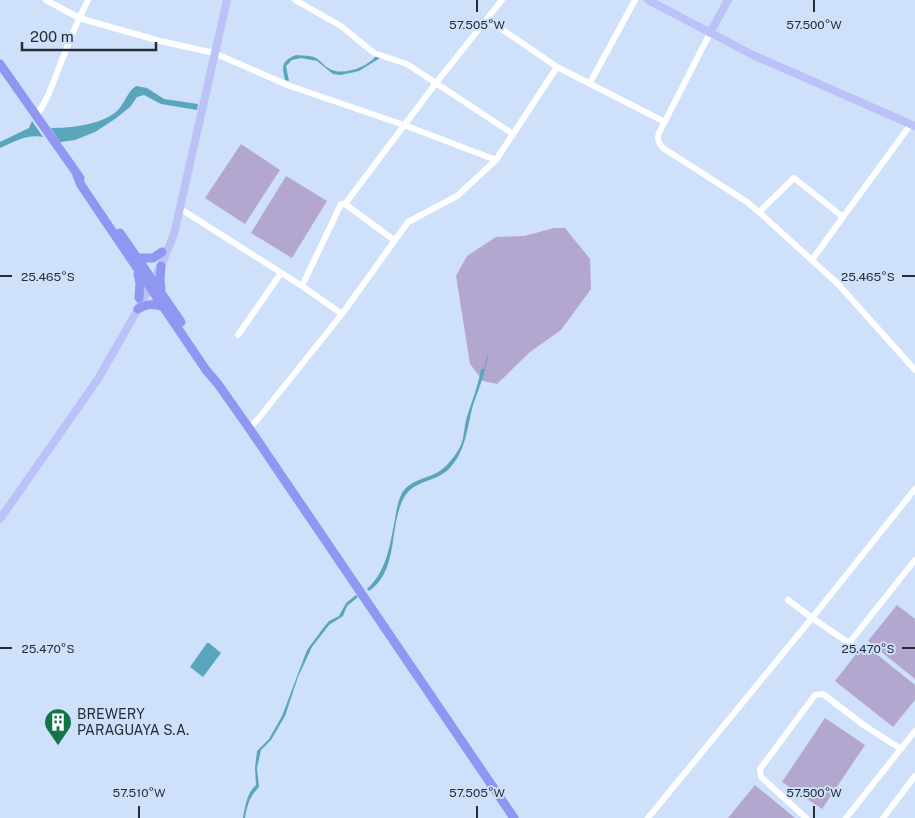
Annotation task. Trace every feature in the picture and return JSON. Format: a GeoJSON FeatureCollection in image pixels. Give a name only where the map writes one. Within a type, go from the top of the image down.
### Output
{"type":"FeatureCollection","features":[{"type":"Feature","properties":{"kind":"highway"},"geometry":{"type":"LineString","coordinates":[[1,67],[138,258],[149,282],[164,307],[206,370],[249,428],[513,818]]}},
{"type":"Feature","properties":{"kind":"highway"},"geometry":{"type":"LineString","coordinates":[[77,175],[81,185],[138,271],[163,294],[209,365],[218,384]]}},
{"type":"Feature","properties":{"kind":"highway"},"geometry":{"type":"LineString","coordinates":[[138,258],[154,258],[162,252]]}},
{"type":"Feature","properties":{"kind":"highway"},"geometry":{"type":"LineString","coordinates":[[161,266],[160,280],[163,294]]}},
{"type":"Feature","properties":{"kind":"highway"},"geometry":{"type":"LineString","coordinates":[[138,271],[140,283],[139,298]]}},
{"type":"Feature","properties":{"kind":"highway"},"geometry":{"type":"LineString","coordinates":[[138,309],[148,304],[164,307]]}},
{"type":"Feature","properties":{"kind":"main road"},"geometry":{"type":"LineString","coordinates":[[119,344],[119,338],[139,298],[161,266],[174,234],[227,0]]}},
{"type":"Feature","properties":{"kind":"main road"},"geometry":{"type":"LineString","coordinates":[[648,0],[752,55],[913,125]]}},
{"type":"Feature","properties":{"kind":"main road"},"geometry":{"type":"LineString","coordinates":[[710,33],[728,0]]}},
{"type":"Feature","properties":{"kind":"main road"},"geometry":{"type":"LineString","coordinates":[[0,520],[68,425],[119,344],[138,309],[175,226]]}},
{"type":"Feature","properties":{"kind":"street"},"geometry":{"type":"LineString","coordinates":[[46,0],[79,18],[160,41],[214,53],[290,86],[404,125],[496,160]]}},
{"type":"Feature","properties":{"kind":"street"},"geometry":{"type":"LineString","coordinates":[[37,117],[51,92],[63,56],[88,0]]}},
{"type":"Feature","properties":{"kind":"street"},"geometry":{"type":"LineString","coordinates":[[294,0],[304,2],[342,26],[374,53],[407,64],[513,134]]}},
{"type":"Feature","properties":{"kind":"street"},"geometry":{"type":"LineString","coordinates":[[302,286],[341,204],[345,204],[436,83],[502,0]]}},
{"type":"Feature","properties":{"kind":"street"},"geometry":{"type":"LineString","coordinates":[[590,83],[635,0]]}},
{"type":"Feature","properties":{"kind":"street"},"geometry":{"type":"LineString","coordinates":[[487,19],[558,67],[664,122]]}},
{"type":"Feature","properties":{"kind":"street"},"geometry":{"type":"LineString","coordinates":[[710,33],[664,122],[657,138],[659,144],[747,202],[759,212],[838,284],[915,370]]}},
{"type":"Feature","properties":{"kind":"street"},"geometry":{"type":"LineString","coordinates":[[249,428],[342,314],[408,222],[458,196],[496,160],[558,67]]}},
{"type":"Feature","properties":{"kind":"street"},"geometry":{"type":"LineString","coordinates":[[812,260],[913,125]]}},
{"type":"Feature","properties":{"kind":"street"},"geometry":{"type":"LineString","coordinates":[[759,212],[794,178],[843,217]]}},
{"type":"Feature","properties":{"kind":"street"},"geometry":{"type":"LineString","coordinates":[[345,204],[394,240]]}},
{"type":"Feature","properties":{"kind":"street"},"geometry":{"type":"LineString","coordinates":[[179,208],[281,272],[342,314]]}},
{"type":"Feature","properties":{"kind":"street"},"geometry":{"type":"LineString","coordinates":[[238,335],[281,272]]}},
{"type":"Feature","properties":{"kind":"street"},"geometry":{"type":"LineString","coordinates":[[648,818],[915,489]]}},
{"type":"Feature","properties":{"kind":"street"},"geometry":{"type":"LineString","coordinates":[[788,600],[849,644],[915,560]]}},
{"type":"Feature","properties":{"kind":"street"},"geometry":{"type":"LineString","coordinates":[[806,818],[761,777],[759,773],[815,695],[823,694],[865,726],[901,749]]}},
{"type":"Feature","properties":{"kind":"street"},"geometry":{"type":"LineString","coordinates":[[846,818],[915,731]]}},
{"type":"Feature","properties":{"kind":"street"},"geometry":{"type":"LineString","coordinates":[[882,818],[889,814],[915,776]]}},
{"type":"Feature","properties":{"kind":"shaded area"},"geometry":{"type":"Polygon","coordinates":[[[241,144],[280,170],[245,224],[205,198],[241,144]]]}},
{"type":"Feature","properties":{"kind":"shaded area"},"geometry":{"type":"Polygon","coordinates":[[[286,176],[327,201],[292,258],[251,233],[286,176]]]}},
{"type":"Feature","properties":{"kind":"shaded area"},"geometry":{"type":"Polygon","coordinates":[[[554,228],[565,228],[590,259],[591,289],[561,330],[530,352],[497,384],[483,381],[470,364],[456,276],[467,256],[496,237],[524,236],[554,228]]]}},
{"type":"Feature","properties":{"kind":"shaded area"},"geometry":{"type":"Polygon","coordinates":[[[897,605],[915,619],[915,679],[868,641],[897,605]]]}},
{"type":"Feature","properties":{"kind":"shaded area"},"geometry":{"type":"Polygon","coordinates":[[[864,644],[915,685],[915,700],[893,727],[835,681],[864,644]]]}},
{"type":"Feature","properties":{"kind":"shaded area"},"geometry":{"type":"Polygon","coordinates":[[[825,718],[865,745],[822,809],[782,782],[825,718]]]}},
{"type":"Feature","properties":{"kind":"shaded area"},"geometry":{"type":"Polygon","coordinates":[[[755,785],[795,818],[728,818],[755,785]]]}},
{"type":"Feature","properties":{"kind":"water"},"geometry":{"type":"Polygon","coordinates":[[[296,55],[314,57],[330,69],[338,71],[350,71],[362,67],[376,56],[380,58],[359,71],[341,75],[333,74],[317,61],[301,58],[292,60],[286,66],[289,81],[285,80],[284,64],[288,59],[296,55]]]}},
{"type":"Feature","properties":{"kind":"water"},"geometry":{"type":"Polygon","coordinates":[[[136,86],[147,88],[164,99],[198,104],[197,110],[161,104],[144,95],[137,97],[130,107],[115,119],[95,132],[75,140],[60,142],[51,128],[76,126],[103,120],[117,111],[130,91],[136,86]]]}},
{"type":"Feature","properties":{"kind":"water"},"geometry":{"type":"Polygon","coordinates":[[[32,121],[43,137],[26,138],[0,148],[0,142],[29,128],[32,121]]]}},
{"type":"Feature","properties":{"kind":"water"},"geometry":{"type":"Polygon","coordinates":[[[481,369],[485,369],[459,455],[449,469],[436,478],[416,486],[405,496],[398,515],[389,563],[378,583],[369,591],[367,589],[379,574],[387,557],[397,506],[402,493],[414,482],[441,470],[451,461],[460,447],[481,369]]]}},
{"type":"Feature","properties":{"kind":"water"},"geometry":{"type":"Polygon","coordinates":[[[356,595],[358,597],[347,606],[343,616],[329,625],[312,647],[298,677],[285,716],[271,740],[261,750],[257,768],[259,787],[251,797],[245,818],[243,818],[248,796],[256,785],[257,751],[269,739],[282,716],[307,650],[329,621],[339,616],[346,603],[356,595]]]}},
{"type":"Feature","properties":{"kind":"water"},"geometry":{"type":"Polygon","coordinates":[[[207,643],[221,653],[203,677],[190,667],[207,643]]]}},
{"type":"Feature","properties":{"kind":"waterway"},"geometry":{"type":"LineString","coordinates":[[484,370],[488,356]]}},
{"type":"Feature","properties":{"kind":"place","name":"BREWERY PARAGUAYA S.A."},"geometry":{"type":"Point","coordinates":[58,746]}}]}
